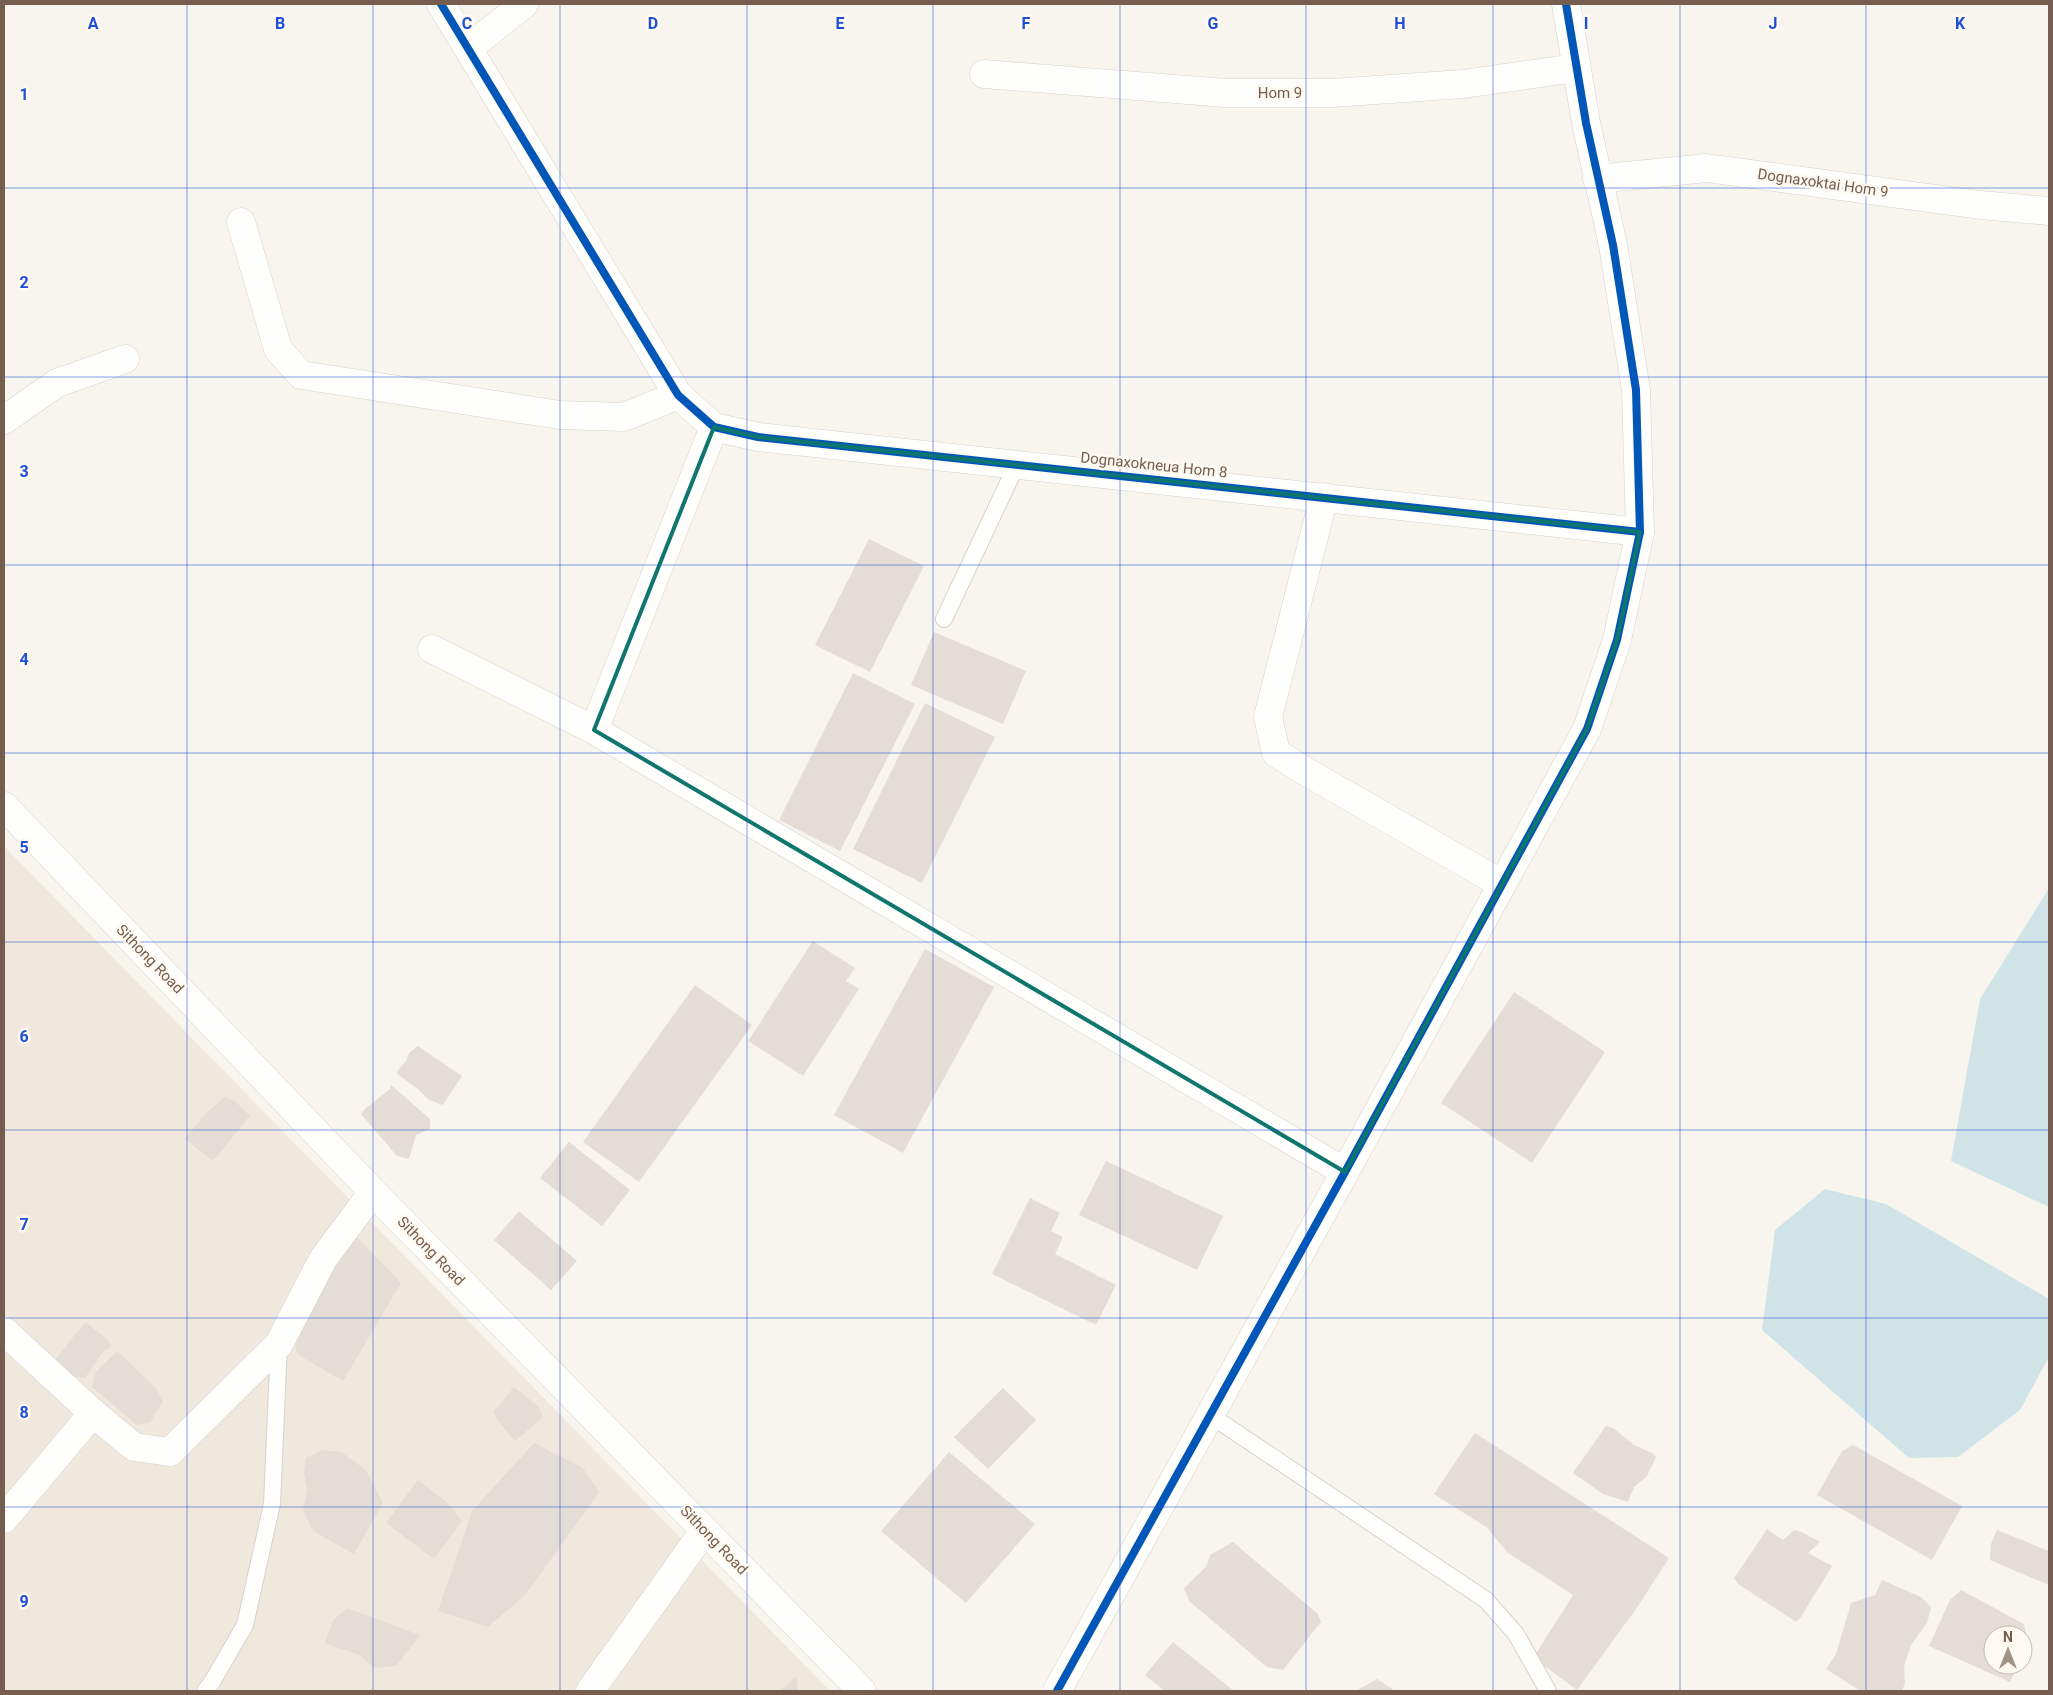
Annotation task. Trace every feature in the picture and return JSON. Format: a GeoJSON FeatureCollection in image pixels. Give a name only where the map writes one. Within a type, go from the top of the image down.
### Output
{"type":"FeatureCollection","features":[{"type":"Feature","properties":{"kind":"street","name":"Dognaxokneua Hom 8"},"geometry":{"type":"LineString","coordinates":[[441,4],[678,395],[714,427],[758,437],[1640,532]]}},
{"type":"Feature","properties":{"kind":"street"},"geometry":{"type":"LineString","coordinates":[[469,48],[524,4]]}},
{"type":"Feature","properties":{"kind":"street"},"geometry":{"type":"LineString","coordinates":[[1056,1691],[1345,1172],[1587,729],[1617,640],[1640,532],[1636,390],[1613,245],[1597,179],[1564,9]]}},
{"type":"Feature","properties":{"kind":"street","name":"Hom 9"},"geometry":{"type":"LineString","coordinates":[[984,74],[1226,93],[1332,93],[1463,84],[1576,68]]}},
{"type":"Feature","properties":{"kind":"street","name":"Dognaxoktai Hom 9"},"geometry":{"type":"LineString","coordinates":[[1597,179],[1706,168],[1980,205],[2049,211]]}},
{"type":"Feature","properties":{"kind":"street"},"geometry":{"type":"LineString","coordinates":[[241,222],[278,349],[301,375],[560,415],[624,417],[678,395]]}},
{"type":"Feature","properties":{"kind":"street"},"geometry":{"type":"LineString","coordinates":[[4,420],[57,383],[125,359]]}},
{"type":"Feature","properties":{"kind":"street"},"geometry":{"type":"LineString","coordinates":[[594,730],[714,427]]}},
{"type":"Feature","properties":{"kind":"street"},"geometry":{"type":"LineString","coordinates":[[1324,497],[1268,718],[1276,753],[1502,884]]}},
{"type":"Feature","properties":{"kind":"street"},"geometry":{"type":"LineString","coordinates":[[432,649],[594,730],[1345,1172]]}},
{"type":"Feature","properties":{"kind":"street","name":"Sithong Road"},"geometry":{"type":"LineString","coordinates":[[4,806],[373,1192],[862,1691]]}},
{"type":"Feature","properties":{"kind":"street"},"geometry":{"type":"LineString","coordinates":[[4,1331],[93,1414],[134,1447],[170,1452],[279,1344],[322,1259],[373,1192]]}},
{"type":"Feature","properties":{"kind":"street"},"geometry":{"type":"LineString","coordinates":[[4,1519],[93,1414]]}},
{"type":"Feature","properties":{"kind":"street"},"geometry":{"type":"LineString","coordinates":[[590,1691],[704,1530]]}},
{"type":"Feature","properties":{"kind":"lane"},"geometry":{"type":"LineString","coordinates":[[944,619],[1017,464]]}},
{"type":"Feature","properties":{"kind":"lane"},"geometry":{"type":"LineString","coordinates":[[205,1691],[245,1626],[272,1504],[279,1344]]}},
{"type":"Feature","properties":{"kind":"lane"},"geometry":{"type":"LineString","coordinates":[[1210,1415],[1486,1600],[1516,1634],[1548,1691]]}},
{"type":"Feature","properties":{"kind":"highlighted area"},"geometry":{"type":"Polygon","coordinates":[[[714,427],[758,437],[1640,532],[1617,640],[1587,729],[1345,1172],[594,730],[714,427]]]}},
{"type":"Feature","properties":{"kind":"shaded area"},"geometry":{"type":"Polygon","coordinates":[[[4,846],[830,1691],[4,1691],[4,846]]]}},
{"type":"Feature","properties":{"kind":"shaded area"},"geometry":{"type":"Polygon","coordinates":[[[2049,888],[2049,1207],[1951,1161],[1980,999],[2049,888]]]}},
{"type":"Feature","properties":{"kind":"shaded area"},"geometry":{"type":"Polygon","coordinates":[[[1825,1189],[1886,1204],[2049,1299],[2049,1357],[2020,1410],[1958,1457],[1909,1458],[1762,1330],[1775,1230],[1825,1189]]]}},
{"type":"Feature","properties":{"kind":"building"},"geometry":{"type":"Polygon","coordinates":[[[869,539],[924,566],[870,672],[815,645],[869,539]]]}},
{"type":"Feature","properties":{"kind":"building"},"geometry":{"type":"Polygon","coordinates":[[[934,632],[1026,671],[1003,724],[911,685],[934,632]]]}},
{"type":"Feature","properties":{"kind":"building"},"geometry":{"type":"Polygon","coordinates":[[[853,673],[915,704],[840,851],[779,820],[853,673]]]}},
{"type":"Feature","properties":{"kind":"building"},"geometry":{"type":"Polygon","coordinates":[[[925,703],[995,737],[922,883],[853,849],[925,703]]]}},
{"type":"Feature","properties":{"kind":"building"},"geometry":{"type":"Polygon","coordinates":[[[813,941],[855,968],[846,981],[859,989],[803,1076],[748,1041],[813,941]]]}},
{"type":"Feature","properties":{"kind":"building"},"geometry":{"type":"Polygon","coordinates":[[[925,949],[994,987],[903,1153],[834,1115],[925,949]]]}},
{"type":"Feature","properties":{"kind":"building"},"geometry":{"type":"Polygon","coordinates":[[[695,985],[752,1025],[639,1182],[583,1142],[695,985]]]}},
{"type":"Feature","properties":{"kind":"building"},"geometry":{"type":"Polygon","coordinates":[[[1514,992],[1605,1052],[1532,1163],[1441,1103],[1514,992]]]}},
{"type":"Feature","properties":{"kind":"building"},"geometry":{"type":"Polygon","coordinates":[[[418,1046],[462,1076],[443,1105],[429,1100],[396,1073],[406,1061],[409,1053],[418,1046]]]}},
{"type":"Feature","properties":{"kind":"building"},"geometry":{"type":"Polygon","coordinates":[[[391,1085],[430,1119],[430,1129],[416,1135],[409,1159],[397,1156],[361,1114],[390,1089],[391,1085]]]}},
{"type":"Feature","properties":{"kind":"building"},"geometry":{"type":"Polygon","coordinates":[[[225,1097],[236,1102],[250,1116],[213,1161],[185,1139],[205,1114],[225,1097]]]}},
{"type":"Feature","properties":{"kind":"building"},"geometry":{"type":"Polygon","coordinates":[[[569,1142],[630,1190],[602,1226],[540,1178],[569,1142]]]}},
{"type":"Feature","properties":{"kind":"building"},"geometry":{"type":"Polygon","coordinates":[[[1106,1161],[1223,1216],[1197,1270],[1079,1215],[1106,1161]]]}},
{"type":"Feature","properties":{"kind":"building"},"geometry":{"type":"Polygon","coordinates":[[[1030,1198],[1060,1213],[1051,1231],[1063,1237],[1055,1254],[1116,1285],[1096,1325],[992,1274],[1030,1198]]]}},
{"type":"Feature","properties":{"kind":"building"},"geometry":{"type":"Polygon","coordinates":[[[519,1211],[577,1261],[551,1290],[494,1240],[519,1211]]]}},
{"type":"Feature","properties":{"kind":"building"},"geometry":{"type":"Polygon","coordinates":[[[354,1234],[401,1283],[343,1381],[297,1354],[292,1327],[354,1234]]]}},
{"type":"Feature","properties":{"kind":"building"},"geometry":{"type":"Polygon","coordinates":[[[85,1322],[107,1339],[111,1346],[102,1353],[85,1378],[71,1376],[55,1360],[85,1322]]]}},
{"type":"Feature","properties":{"kind":"building"},"geometry":{"type":"Polygon","coordinates":[[[117,1351],[156,1388],[163,1401],[150,1422],[137,1425],[92,1387],[95,1373],[117,1351]]]}},
{"type":"Feature","properties":{"kind":"building"},"geometry":{"type":"Polygon","coordinates":[[[514,1387],[538,1406],[543,1417],[515,1441],[498,1421],[494,1412],[514,1387]]]}},
{"type":"Feature","properties":{"kind":"building"},"geometry":{"type":"Polygon","coordinates":[[[1003,1388],[1036,1420],[988,1469],[954,1437],[1003,1388]]]}},
{"type":"Feature","properties":{"kind":"building"},"geometry":{"type":"Polygon","coordinates":[[[1606,1426],[1613,1428],[1634,1445],[1652,1453],[1656,1457],[1647,1476],[1634,1487],[1628,1502],[1603,1494],[1573,1473],[1606,1426]]]}},
{"type":"Feature","properties":{"kind":"building"},"geometry":{"type":"Polygon","coordinates":[[[1475,1433],[1669,1558],[1636,1609],[1577,1690],[1542,1664],[1535,1655],[1573,1595],[1508,1553],[1486,1527],[1434,1494],[1475,1433]]]}},
{"type":"Feature","properties":{"kind":"building"},"geometry":{"type":"Polygon","coordinates":[[[534,1443],[583,1468],[599,1492],[526,1594],[488,1627],[438,1611],[472,1511],[534,1443]]]}},
{"type":"Feature","properties":{"kind":"building"},"geometry":{"type":"Polygon","coordinates":[[[1853,1445],[1962,1506],[1932,1560],[1817,1495],[1842,1451],[1853,1445]]]}},
{"type":"Feature","properties":{"kind":"building"},"geometry":{"type":"Polygon","coordinates":[[[321,1450],[341,1452],[366,1470],[383,1503],[354,1554],[313,1531],[303,1510],[307,1489],[304,1473],[306,1458],[321,1450]]]}},
{"type":"Feature","properties":{"kind":"building"},"geometry":{"type":"Polygon","coordinates":[[[949,1452],[1035,1524],[966,1603],[881,1531],[949,1452]]]}},
{"type":"Feature","properties":{"kind":"building"},"geometry":{"type":"Polygon","coordinates":[[[418,1480],[448,1503],[462,1521],[434,1559],[386,1523],[418,1480]]]}},
{"type":"Feature","properties":{"kind":"building"},"geometry":{"type":"Polygon","coordinates":[[[1767,1529],[1783,1540],[1794,1530],[1802,1532],[1820,1542],[1808,1553],[1832,1566],[1801,1617],[1796,1622],[1738,1584],[1734,1578],[1767,1529]]]}},
{"type":"Feature","properties":{"kind":"building"},"geometry":{"type":"Polygon","coordinates":[[[1997,1530],[2049,1551],[2049,1585],[1990,1560],[1991,1544],[1997,1530]]]}},
{"type":"Feature","properties":{"kind":"building"},"geometry":{"type":"Polygon","coordinates":[[[1233,1542],[1318,1614],[1321,1622],[1283,1670],[1267,1667],[1189,1601],[1184,1588],[1206,1567],[1210,1555],[1233,1542]]]}},
{"type":"Feature","properties":{"kind":"building"},"geometry":{"type":"Polygon","coordinates":[[[1882,1580],[1921,1597],[1931,1607],[1927,1623],[1911,1645],[1904,1666],[1905,1683],[1902,1691],[1860,1691],[1826,1669],[1836,1654],[1851,1603],[1875,1595],[1882,1580]]]}},
{"type":"Feature","properties":{"kind":"building"},"geometry":{"type":"Polygon","coordinates":[[[1961,1590],[2024,1625],[1983,1625],[1983,1670],[1929,1646],[1950,1600],[1961,1590]]]}},
{"type":"Feature","properties":{"kind":"building"},"geometry":{"type":"Polygon","coordinates":[[[347,1608],[420,1635],[396,1666],[375,1668],[359,1655],[325,1643],[333,1620],[347,1608]]]}},
{"type":"Feature","properties":{"kind":"building"},"geometry":{"type":"Polygon","coordinates":[[[1173,1642],[1234,1691],[1165,1691],[1145,1675],[1173,1642]]]}},
{"type":"Feature","properties":{"kind":"building"},"geometry":{"type":"Polygon","coordinates":[[[1994,1675],[2013,1675],[2010,1682],[1994,1675]]]}},
{"type":"Feature","properties":{"kind":"building"},"geometry":{"type":"Polygon","coordinates":[[[796,1677],[798,1691],[779,1691],[796,1677]]]}},
{"type":"Feature","properties":{"kind":"building"},"geometry":{"type":"Polygon","coordinates":[[[1377,1679],[1395,1691],[1356,1691],[1377,1679]]]}},
{"type":"Feature","properties":{"kind":"cycle path"},"geometry":{"type":"LineString","coordinates":[[441,4],[678,395],[714,427],[758,437],[1640,532]]}},
{"type":"Feature","properties":{"kind":"cycle path"},"geometry":{"type":"LineString","coordinates":[[1057,1691],[1345,1172],[1587,729],[1617,640],[1640,532],[1636,390],[1613,245],[1586,123],[1566,4]]}}]}
